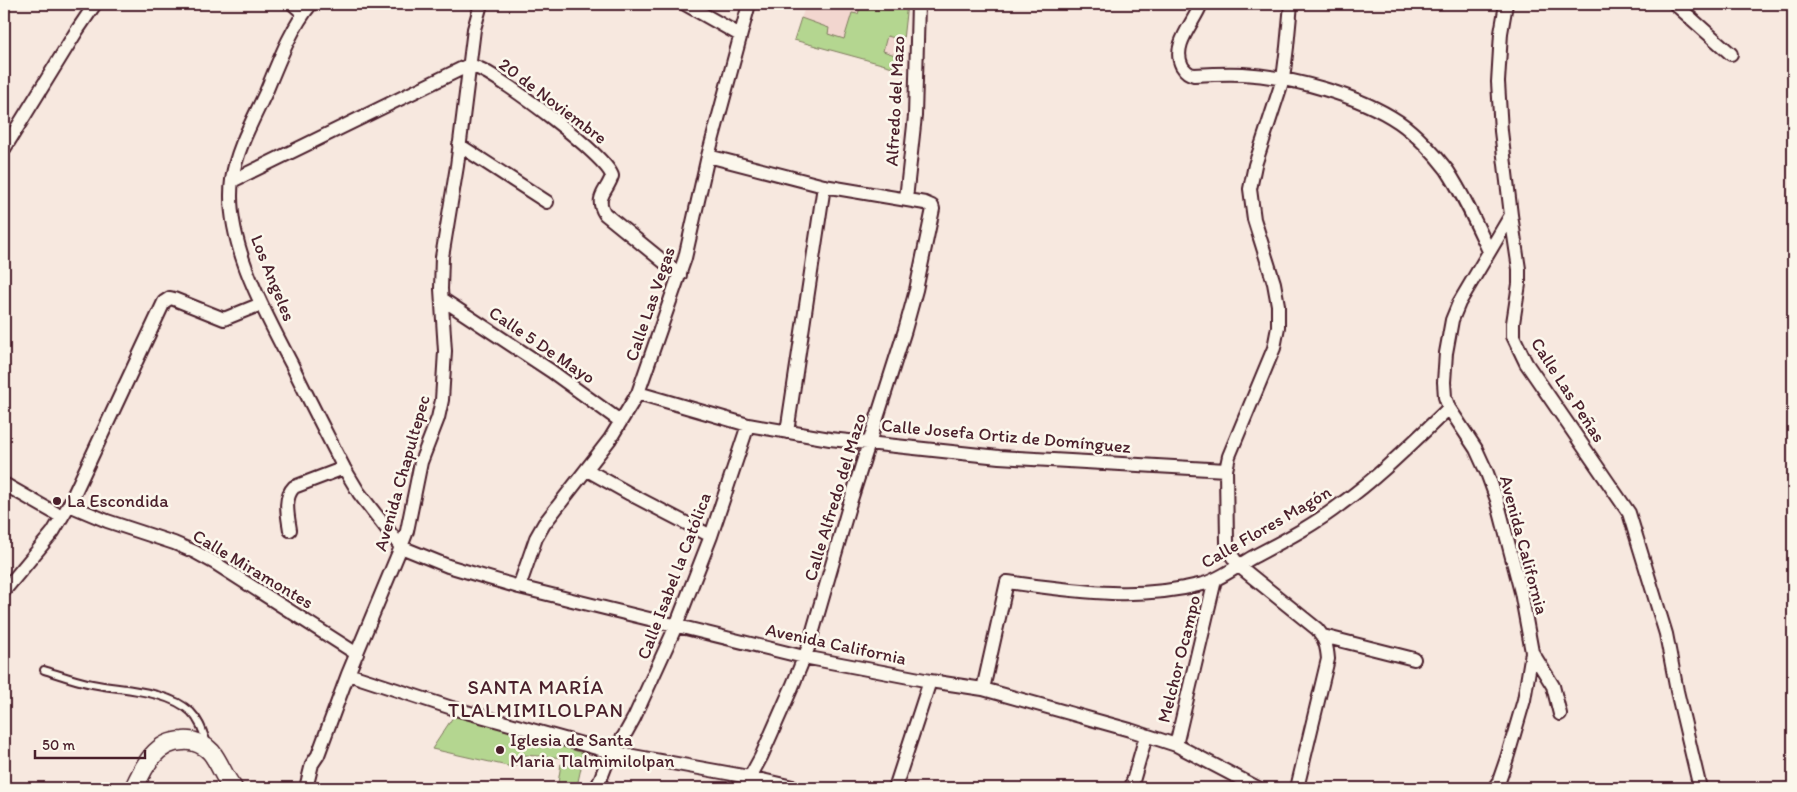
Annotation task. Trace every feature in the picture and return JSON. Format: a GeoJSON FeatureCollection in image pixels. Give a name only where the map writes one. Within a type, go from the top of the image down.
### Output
{"type":"FeatureCollection","features":[{"type":"Feature","properties":{"kind":"main road"},"geometry":{"type":"LineString","coordinates":[[134,788],[143,768],[162,746],[176,741],[190,740],[210,751],[233,788]]}},
{"type":"Feature","properties":{"kind":"street"},"geometry":{"type":"LineString","coordinates":[[4,149],[95,4]]}},
{"type":"Feature","properties":{"kind":"street"},"geometry":{"type":"LineString","coordinates":[[293,4],[307,9]]}},
{"type":"Feature","properties":{"kind":"street","name":"Avenida Chapultepec"},"geometry":{"type":"LineString","coordinates":[[306,788],[312,764],[318,754],[348,674],[402,548],[421,462],[438,418],[442,400],[445,351],[442,257],[460,145],[468,65],[474,28],[481,4]]}},
{"type":"Feature","properties":{"kind":"street"},"geometry":{"type":"LineString","coordinates":[[685,4],[740,35]]}},
{"type":"Feature","properties":{"kind":"street","name":"Calle Las Vegas"},"geometry":{"type":"LineString","coordinates":[[519,587],[536,538],[544,524],[610,439],[638,393],[680,275],[708,156],[749,4]]}},
{"type":"Feature","properties":{"kind":"street","name":"Alfredo del Mazo"},"geometry":{"type":"LineString","coordinates":[[906,200],[915,116],[918,4]]}},
{"type":"Feature","properties":{"kind":"street"},"geometry":{"type":"LineString","coordinates":[[1201,4],[1178,54],[1184,70],[1194,75],[1245,74],[1283,79],[1335,92],[1376,109],[1399,122],[1433,153],[1446,170],[1466,201],[1489,251]]}},
{"type":"Feature","properties":{"kind":"street"},"geometry":{"type":"LineString","coordinates":[[1291,4],[1283,79],[1255,165],[1250,189],[1254,220],[1274,283],[1278,305],[1278,327],[1274,348],[1229,456],[1226,470],[1227,542],[1230,553],[1239,566],[1317,629],[1323,636],[1327,647],[1328,659],[1297,788]]}},
{"type":"Feature","properties":{"kind":"street"},"geometry":{"type":"LineString","coordinates":[[1506,4],[1501,33],[1498,82],[1501,131],[1511,215]]}},
{"type":"Feature","properties":{"kind":"street"},"geometry":{"type":"LineString","coordinates":[[1675,4],[1731,54]]}},
{"type":"Feature","properties":{"kind":"street","name":"Los Angeles"},"geometry":{"type":"LineString","coordinates":[[307,9],[276,68],[237,160],[232,180],[232,204],[236,234],[243,259],[261,304],[344,468],[358,492],[402,548]]}},
{"type":"Feature","properties":{"kind":"street"},"geometry":{"type":"LineString","coordinates":[[232,180],[468,65]]}},
{"type":"Feature","properties":{"kind":"street","name":"20 de Noviembre"},"geometry":{"type":"LineString","coordinates":[[468,65],[496,78],[549,116],[597,155],[611,172],[612,176],[600,201],[605,214],[680,275]]}},
{"type":"Feature","properties":{"kind":"street"},"geometry":{"type":"LineString","coordinates":[[460,145],[547,202]]}},
{"type":"Feature","properties":{"kind":"street"},"geometry":{"type":"LineString","coordinates":[[708,156],[824,186],[906,200]]}},
{"type":"Feature","properties":{"kind":"street"},"geometry":{"type":"LineString","coordinates":[[787,432],[824,186]]}},
{"type":"Feature","properties":{"kind":"street","name":"Calle Alfredo del Mazo"},"geometry":{"type":"LineString","coordinates":[[746,783],[761,757],[804,657],[916,290],[932,206],[926,203],[906,200]]}},
{"type":"Feature","properties":{"kind":"street","name":"Avenida California"},"geometry":{"type":"LineString","coordinates":[[1494,788],[1507,758],[1524,700],[1532,652],[1521,592],[1497,500],[1476,449],[1449,408],[1445,397],[1444,382],[1446,353],[1452,320],[1464,292],[1511,215]]}},
{"type":"Feature","properties":{"kind":"street","name":"Calle Las Peñas"},"geometry":{"type":"LineString","coordinates":[[1511,215],[1519,269],[1513,336],[1526,364],[1629,513],[1666,634],[1677,691],[1700,788]]}},
{"type":"Feature","properties":{"kind":"street"},"geometry":{"type":"LineString","coordinates":[[4,592],[53,532],[62,518],[115,410],[166,299],[174,298],[224,319],[261,304]]}},
{"type":"Feature","properties":{"kind":"street","name":"Calle 5 De Mayo"},"geometry":{"type":"LineString","coordinates":[[442,299],[551,371],[620,421]]}},
{"type":"Feature","properties":{"kind":"street","name":"Calle Josefa Ortiz de Domínguez"},"geometry":{"type":"LineString","coordinates":[[638,393],[748,425],[830,439],[999,457],[1226,470]]}},
{"type":"Feature","properties":{"kind":"street","name":"Calle Flores Magón"},"geometry":{"type":"LineString","coordinates":[[983,689],[1007,582],[1111,594],[1136,594],[1187,587],[1215,580],[1308,527],[1342,504],[1374,478],[1449,408]]}},
{"type":"Feature","properties":{"kind":"street","name":"Calle Isabel la Católica"},"geometry":{"type":"LineString","coordinates":[[597,788],[611,752],[624,736],[634,718],[676,626],[711,536],[748,425]]}},
{"type":"Feature","properties":{"kind":"street"},"geometry":{"type":"LineString","coordinates":[[290,530],[288,499],[291,491],[294,488],[344,468]]}},
{"type":"Feature","properties":{"kind":"street"},"geometry":{"type":"LineString","coordinates":[[587,470],[711,536]]}},
{"type":"Feature","properties":{"kind":"street"},"geometry":{"type":"LineString","coordinates":[[4,484],[62,518]]}},
{"type":"Feature","properties":{"kind":"street","name":"Calle Miramontes"},"geometry":{"type":"LineString","coordinates":[[69,505],[107,521],[195,552],[357,654]]}},
{"type":"Feature","properties":{"kind":"street","name":"Avenida California"},"geometry":{"type":"LineString","coordinates":[[402,548],[448,566],[519,587],[676,626],[804,657],[930,682],[983,689],[1176,745],[1258,788]]}},
{"type":"Feature","properties":{"kind":"street","name":"Melchor Ocampo"},"geometry":{"type":"LineString","coordinates":[[1176,745],[1215,580]]}},
{"type":"Feature","properties":{"kind":"street"},"geometry":{"type":"LineString","coordinates":[[1323,636],[1414,658]]}},
{"type":"Feature","properties":{"kind":"street"},"geometry":{"type":"LineString","coordinates":[[1532,652],[1553,686],[1560,714]]}},
{"type":"Feature","properties":{"kind":"street"},"geometry":{"type":"LineString","coordinates":[[348,674],[452,708],[611,752],[746,783],[798,788]]}},
{"type":"Feature","properties":{"kind":"street"},"geometry":{"type":"LineString","coordinates":[[895,788],[930,682]]}},
{"type":"Feature","properties":{"kind":"street"},"geometry":{"type":"LineString","coordinates":[[1131,788],[1146,736]]}},
{"type":"Feature","properties":{"kind":"lane"},"geometry":{"type":"LineString","coordinates":[[44,670],[90,684],[161,696],[177,702],[191,712],[200,725],[210,751]]}},
{"type":"Feature","properties":{"kind":"shaded area"},"geometry":{"type":"Polygon","coordinates":[[[806,4],[907,4],[900,69],[794,40],[806,4]]]}},
{"type":"Feature","properties":{"kind":"green space"},"geometry":{"type":"Polygon","coordinates":[[[861,4],[907,4],[903,40],[887,36],[883,51],[901,57],[900,69],[794,40],[801,18],[829,28],[828,34],[844,39],[852,13],[858,14],[861,4]]]}},
{"type":"Feature","properties":{"kind":"green space"},"geometry":{"type":"Polygon","coordinates":[[[455,714],[583,753],[583,759],[522,755],[517,765],[512,767],[432,749],[455,714]]]}},
{"type":"Feature","properties":{"kind":"green space"},"geometry":{"type":"Polygon","coordinates":[[[561,764],[581,768],[577,786],[558,783],[561,764]]]}},
{"type":"Feature","properties":{"kind":"place","name":"La Escondida"},"geometry":{"type":"Point","coordinates":[57,501]}},
{"type":"Feature","properties":{"kind":"place","name":"Iglesia de Santa Maria Tlalmimilolpan"},"geometry":{"type":"Point","coordinates":[500,750]}},
{"type":"Feature","properties":{"kind":"district","name":"SANTA MARÍA TLALMIMILOLPAN"},"geometry":{"type":"Point","coordinates":[536,698]}}]}
